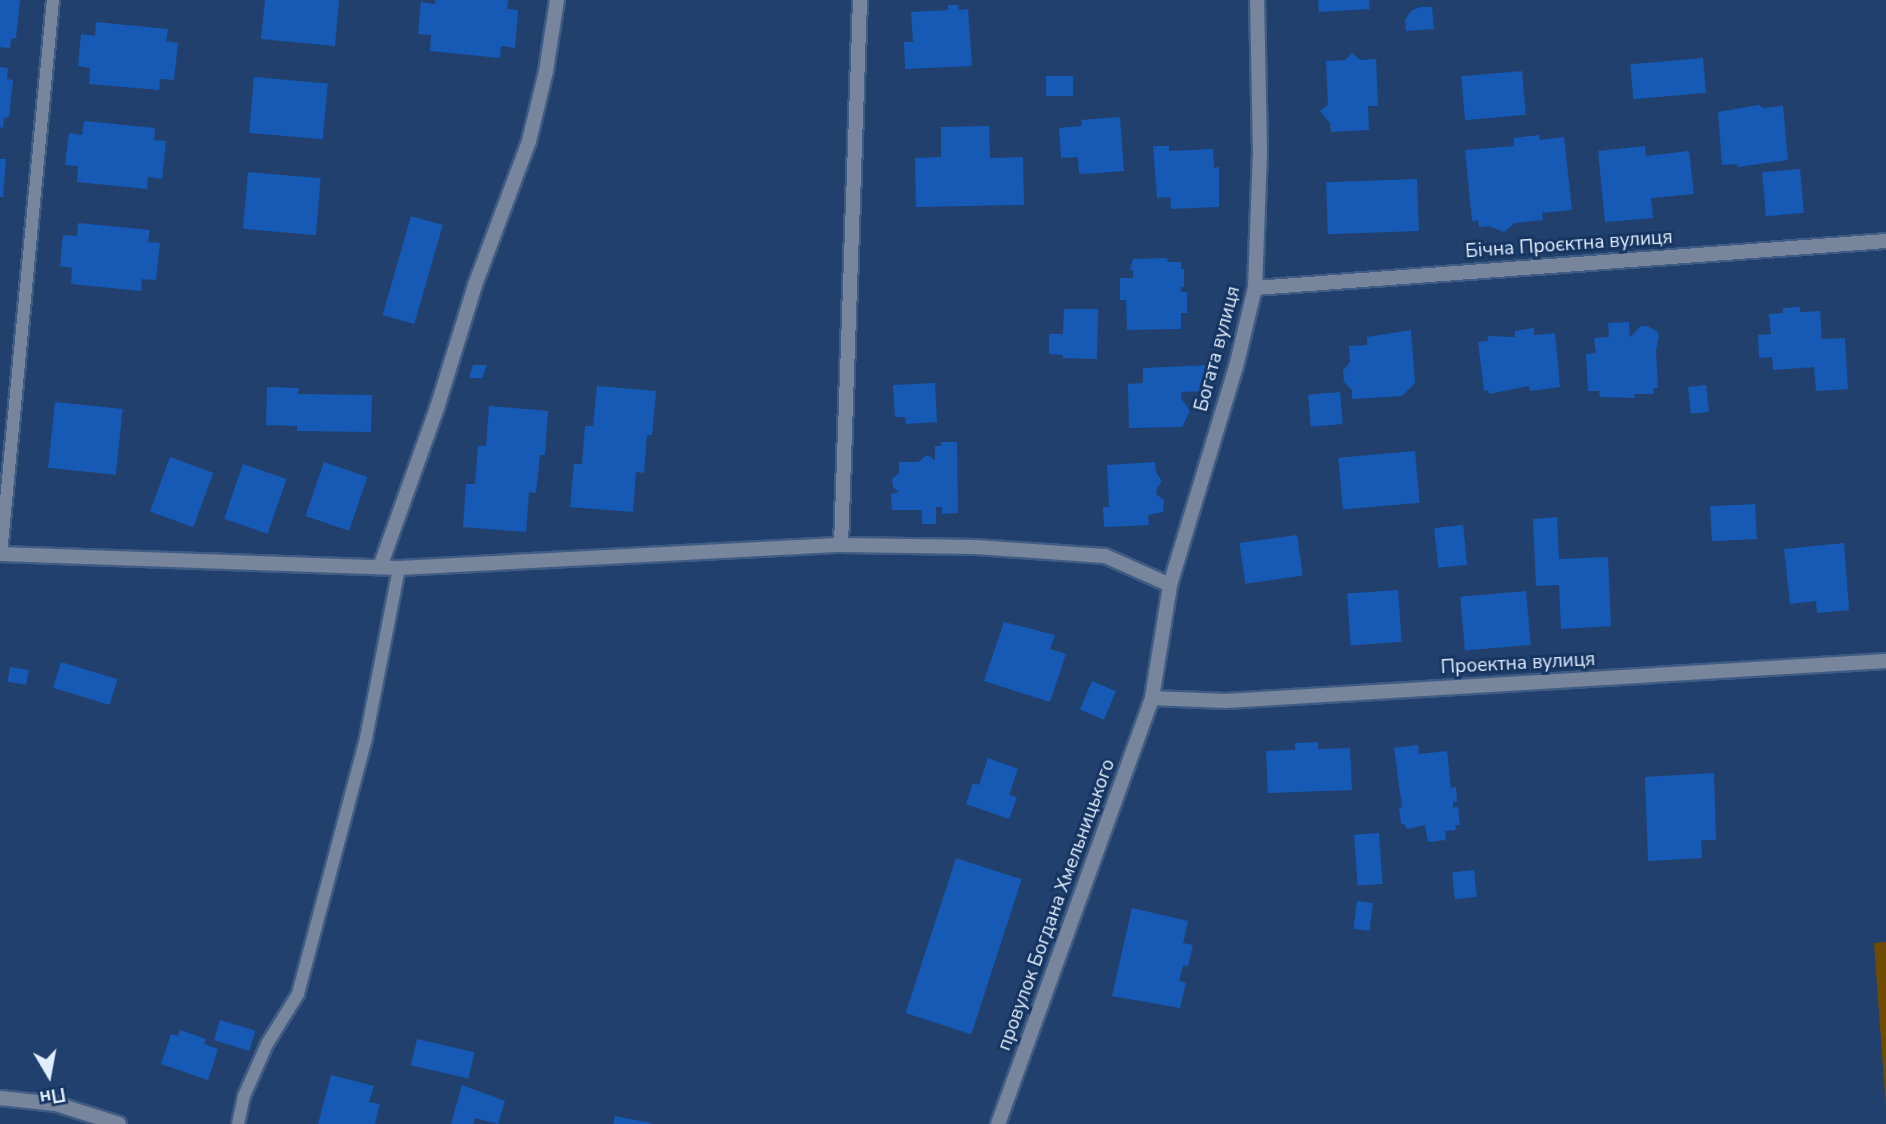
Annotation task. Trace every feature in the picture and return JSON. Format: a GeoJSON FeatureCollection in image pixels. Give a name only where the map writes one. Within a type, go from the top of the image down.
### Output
{"type":"FeatureCollection","features":[{"type":"Feature","properties":{"kind":"street"},"geometry":{"type":"LineString","coordinates":[[380,567],[437,408],[475,285],[529,141],[546,71],[557,0]]}},
{"type":"Feature","properties":{"kind":"street"},"geometry":{"type":"LineString","coordinates":[[841,545],[859,0]]}},
{"type":"Feature","properties":{"kind":"street","name":"Богата вулиця"},"geometry":{"type":"LineString","coordinates":[[1152,698],[1170,585],[1236,367],[1255,288],[1260,152],[1257,0]]}},
{"type":"Feature","properties":{"kind":"street","name":"Бічна Проєктна вулиця"},"geometry":{"type":"LineString","coordinates":[[1255,288],[1886,242]]}},
{"type":"Feature","properties":{"kind":"street"},"geometry":{"type":"LineString","coordinates":[[0,554],[399,568],[841,545],[976,547],[1105,556],[1170,585]]}},
{"type":"Feature","properties":{"kind":"street","name":"Проектна вулиця"},"geometry":{"type":"LineString","coordinates":[[1152,698],[1226,701],[1886,662]]}},
{"type":"Feature","properties":{"kind":"street","name":"провулок Богдана Хмельницького"},"geometry":{"type":"LineString","coordinates":[[998,1124],[1152,698]]}},
{"type":"Feature","properties":{"kind":"street"},"geometry":{"type":"LineString","coordinates":[[0,1098],[55,1104],[120,1124]]}},
{"type":"Feature","properties":{"kind":"lane"},"geometry":{"type":"LineString","coordinates":[[0,554],[53,0]]}},
{"type":"Feature","properties":{"kind":"lane"},"geometry":{"type":"LineString","coordinates":[[238,1124],[244,1097],[267,1044],[298,994],[366,738],[399,568]]}},
{"type":"Feature","properties":{"kind":"shaded area"},"geometry":{"type":"Polygon","coordinates":[[[1886,942],[1886,1108],[1874,943],[1886,942]]]}},
{"type":"Feature","properties":{"kind":"building"},"geometry":{"type":"Polygon","coordinates":[[[0,0],[20,0],[16,38],[11,39],[10,48],[0,47],[0,0]]]}},
{"type":"Feature","properties":{"kind":"building"},"geometry":{"type":"Polygon","coordinates":[[[265,0],[339,0],[335,46],[261,39],[265,0]]]}},
{"type":"Feature","properties":{"kind":"building"},"geometry":{"type":"Polygon","coordinates":[[[435,0],[508,0],[507,9],[518,10],[515,48],[501,46],[500,58],[430,51],[431,35],[418,34],[421,2],[435,4],[435,0]]]}},
{"type":"Feature","properties":{"kind":"building"},"geometry":{"type":"Polygon","coordinates":[[[1318,0],[1369,0],[1370,9],[1319,12],[1318,0]]]}},
{"type":"Feature","properties":{"kind":"building"},"geometry":{"type":"Polygon","coordinates":[[[948,5],[958,5],[959,10],[968,9],[972,66],[905,69],[904,42],[913,42],[911,12],[948,10],[948,5]]]}},
{"type":"Feature","properties":{"kind":"building"},"geometry":{"type":"Polygon","coordinates":[[[1420,7],[1432,7],[1434,29],[1406,31],[1405,20],[1411,11],[1420,7]]]}},
{"type":"Feature","properties":{"kind":"building"},"geometry":{"type":"Polygon","coordinates":[[[96,22],[168,29],[166,41],[178,43],[174,80],[160,79],[159,90],[89,84],[90,68],[78,66],[81,34],[95,36],[96,22]]]}},
{"type":"Feature","properties":{"kind":"building"},"geometry":{"type":"Polygon","coordinates":[[[1352,53],[1360,60],[1376,59],[1378,106],[1368,106],[1369,130],[1331,132],[1330,123],[1320,111],[1328,105],[1326,61],[1345,60],[1352,53]]]}},
{"type":"Feature","properties":{"kind":"building"},"geometry":{"type":"Polygon","coordinates":[[[1703,58],[1706,93],[1633,99],[1630,64],[1703,58]]]}},
{"type":"Feature","properties":{"kind":"building"},"geometry":{"type":"Polygon","coordinates":[[[0,67],[8,68],[7,79],[13,80],[9,117],[4,118],[3,128],[0,127],[0,67]]]}},
{"type":"Feature","properties":{"kind":"building"},"geometry":{"type":"Polygon","coordinates":[[[1522,71],[1526,115],[1465,120],[1461,76],[1522,71]]]}},
{"type":"Feature","properties":{"kind":"building"},"geometry":{"type":"Polygon","coordinates":[[[1046,76],[1073,76],[1073,96],[1046,96],[1046,76]]]}},
{"type":"Feature","properties":{"kind":"building"},"geometry":{"type":"Polygon","coordinates":[[[254,77],[328,83],[323,139],[249,133],[254,77]]]}},
{"type":"Feature","properties":{"kind":"building"},"geometry":{"type":"Polygon","coordinates":[[[1759,105],[1763,108],[1783,106],[1788,160],[1738,167],[1737,164],[1722,165],[1718,112],[1759,105]]]}},
{"type":"Feature","properties":{"kind":"building"},"geometry":{"type":"Polygon","coordinates":[[[1120,117],[1124,171],[1079,173],[1078,157],[1061,158],[1059,128],[1082,126],[1081,120],[1120,117]]]}},
{"type":"Feature","properties":{"kind":"building"},"geometry":{"type":"Polygon","coordinates":[[[84,121],[155,128],[154,140],[166,141],[162,179],[148,177],[147,189],[77,182],[78,166],[65,165],[69,133],[82,135],[84,121]]]}},
{"type":"Feature","properties":{"kind":"building"},"geometry":{"type":"Polygon","coordinates":[[[989,126],[990,158],[1023,157],[1024,205],[916,207],[915,158],[941,157],[941,127],[989,126]]]}},
{"type":"Feature","properties":{"kind":"building"},"geometry":{"type":"Polygon","coordinates":[[[1539,135],[1540,140],[1564,137],[1572,210],[1542,213],[1543,220],[1515,223],[1504,232],[1489,226],[1479,227],[1478,220],[1472,221],[1465,150],[1514,146],[1514,138],[1539,135]]]}},
{"type":"Feature","properties":{"kind":"building"},"geometry":{"type":"Polygon","coordinates":[[[1153,146],[1169,146],[1169,151],[1213,149],[1214,168],[1219,167],[1219,207],[1171,209],[1170,197],[1157,198],[1153,146]]]}},
{"type":"Feature","properties":{"kind":"building"},"geometry":{"type":"Polygon","coordinates":[[[1645,146],[1646,156],[1689,151],[1694,194],[1651,198],[1653,218],[1605,222],[1598,151],[1645,146]]]}},
{"type":"Feature","properties":{"kind":"building"},"geometry":{"type":"Polygon","coordinates":[[[0,159],[6,159],[3,197],[0,197],[0,159]]]}},
{"type":"Feature","properties":{"kind":"building"},"geometry":{"type":"Polygon","coordinates":[[[1800,169],[1804,213],[1766,216],[1762,172],[1800,169]]]}},
{"type":"Feature","properties":{"kind":"building"},"geometry":{"type":"Polygon","coordinates":[[[248,172],[321,178],[316,235],[243,229],[248,172]]]}},
{"type":"Feature","properties":{"kind":"building"},"geometry":{"type":"Polygon","coordinates":[[[1417,179],[1419,231],[1328,234],[1326,182],[1417,179]]]}},
{"type":"Feature","properties":{"kind":"building"},"geometry":{"type":"Polygon","coordinates":[[[411,216],[443,225],[414,324],[383,315],[411,216]]]}},
{"type":"Feature","properties":{"kind":"building"},"geometry":{"type":"Polygon","coordinates":[[[78,223],[150,230],[148,242],[160,243],[156,280],[142,279],[141,291],[71,284],[72,268],[60,266],[63,235],[77,236],[78,223]]]}},
{"type":"Feature","properties":{"kind":"building"},"geometry":{"type":"Polygon","coordinates":[[[1168,258],[1167,262],[1181,262],[1181,269],[1184,269],[1184,287],[1181,286],[1181,292],[1187,292],[1187,313],[1181,313],[1181,329],[1127,330],[1126,300],[1120,300],[1120,278],[1133,278],[1133,270],[1130,270],[1133,259],[1168,258]]]}},
{"type":"Feature","properties":{"kind":"building"},"geometry":{"type":"Polygon","coordinates":[[[1800,307],[1800,312],[1820,311],[1822,339],[1845,338],[1848,389],[1816,391],[1814,367],[1773,370],[1772,357],[1759,358],[1758,335],[1771,334],[1769,314],[1783,313],[1783,308],[1800,307]]]}},
{"type":"Feature","properties":{"kind":"building"},"geometry":{"type":"Polygon","coordinates":[[[1064,309],[1098,309],[1097,359],[1063,358],[1063,355],[1049,354],[1049,334],[1063,334],[1064,309]]]}},
{"type":"Feature","properties":{"kind":"building"},"geometry":{"type":"Polygon","coordinates":[[[1629,322],[1630,337],[1641,326],[1657,331],[1658,388],[1653,388],[1654,394],[1634,394],[1635,398],[1600,397],[1599,391],[1588,391],[1586,354],[1596,353],[1594,338],[1609,337],[1608,323],[1629,322]]]}},
{"type":"Feature","properties":{"kind":"building"},"geometry":{"type":"Polygon","coordinates":[[[1534,328],[1534,335],[1555,333],[1560,387],[1530,391],[1529,386],[1489,394],[1488,390],[1484,391],[1478,342],[1488,341],[1488,336],[1515,337],[1515,331],[1534,328]]]}},
{"type":"Feature","properties":{"kind":"building"},"geometry":{"type":"Polygon","coordinates":[[[1411,330],[1415,383],[1402,396],[1352,399],[1352,390],[1344,382],[1343,371],[1350,362],[1349,346],[1367,345],[1367,337],[1411,330]]]}},
{"type":"Feature","properties":{"kind":"building"},"geometry":{"type":"Polygon","coordinates":[[[473,365],[487,365],[482,378],[469,378],[473,365]]]}},
{"type":"Feature","properties":{"kind":"building"},"geometry":{"type":"Polygon","coordinates":[[[1211,365],[1212,391],[1181,392],[1181,398],[1190,411],[1182,427],[1129,428],[1128,384],[1143,383],[1143,368],[1211,365]]]}},
{"type":"Feature","properties":{"kind":"building"},"geometry":{"type":"Polygon","coordinates":[[[935,383],[937,422],[906,424],[905,417],[895,417],[893,385],[935,383]]]}},
{"type":"Feature","properties":{"kind":"building"},"geometry":{"type":"Polygon","coordinates":[[[1706,385],[1709,412],[1691,414],[1688,387],[1706,385]]]}},
{"type":"Feature","properties":{"kind":"building"},"geometry":{"type":"Polygon","coordinates":[[[597,386],[656,391],[652,435],[647,435],[644,473],[636,472],[633,512],[570,507],[574,464],[582,464],[585,426],[593,426],[597,386]]]}},
{"type":"Feature","properties":{"kind":"building"},"geometry":{"type":"Polygon","coordinates":[[[267,387],[299,388],[298,394],[372,395],[371,432],[297,431],[297,426],[266,425],[267,387]]]}},
{"type":"Feature","properties":{"kind":"building"},"geometry":{"type":"Polygon","coordinates":[[[1340,392],[1343,424],[1311,427],[1308,395],[1340,392]]]}},
{"type":"Feature","properties":{"kind":"building"},"geometry":{"type":"Polygon","coordinates":[[[55,402],[123,409],[116,475],[48,468],[55,402]]]}},
{"type":"Feature","properties":{"kind":"building"},"geometry":{"type":"Polygon","coordinates":[[[489,406],[548,411],[545,455],[540,455],[536,493],[529,492],[526,532],[463,527],[466,484],[475,484],[478,446],[486,446],[489,406]]]}},
{"type":"Feature","properties":{"kind":"building"},"geometry":{"type":"Polygon","coordinates":[[[941,442],[957,442],[958,513],[942,514],[942,507],[936,507],[936,524],[922,524],[922,510],[892,510],[891,494],[899,492],[893,487],[892,479],[899,473],[899,462],[918,462],[927,455],[935,460],[935,446],[941,446],[941,442]]]}},
{"type":"Feature","properties":{"kind":"building"},"geometry":{"type":"Polygon","coordinates":[[[1415,451],[1420,503],[1343,510],[1338,458],[1415,451]]]}},
{"type":"Feature","properties":{"kind":"building"},"geometry":{"type":"Polygon","coordinates":[[[170,457],[213,473],[193,527],[150,512],[170,457]]]}},
{"type":"Feature","properties":{"kind":"building"},"geometry":{"type":"Polygon","coordinates":[[[324,462],[367,477],[349,531],[305,516],[324,462]]]}},
{"type":"Feature","properties":{"kind":"building"},"geometry":{"type":"Polygon","coordinates":[[[1155,462],[1156,472],[1162,481],[1156,490],[1157,495],[1164,500],[1163,512],[1148,515],[1149,525],[1104,527],[1103,507],[1109,507],[1107,465],[1155,462]]]}},
{"type":"Feature","properties":{"kind":"building"},"geometry":{"type":"Polygon","coordinates":[[[243,464],[286,479],[268,534],[224,519],[243,464]]]}},
{"type":"Feature","properties":{"kind":"building"},"geometry":{"type":"Polygon","coordinates":[[[1755,504],[1757,539],[1712,541],[1710,506],[1755,504]]]}},
{"type":"Feature","properties":{"kind":"building"},"geometry":{"type":"Polygon","coordinates":[[[1557,517],[1559,559],[1608,557],[1611,626],[1561,629],[1559,585],[1536,586],[1533,519],[1557,517]]]}},
{"type":"Feature","properties":{"kind":"building"},"geometry":{"type":"Polygon","coordinates":[[[1463,525],[1467,565],[1438,568],[1434,528],[1463,525]]]}},
{"type":"Feature","properties":{"kind":"building"},"geometry":{"type":"Polygon","coordinates":[[[1297,535],[1303,576],[1245,584],[1240,543],[1297,535]]]}},
{"type":"Feature","properties":{"kind":"building"},"geometry":{"type":"Polygon","coordinates":[[[1844,543],[1849,610],[1817,613],[1816,601],[1790,604],[1784,549],[1844,543]]]}},
{"type":"Feature","properties":{"kind":"building"},"geometry":{"type":"Polygon","coordinates":[[[1398,590],[1402,642],[1351,645],[1347,594],[1398,590]]]}},
{"type":"Feature","properties":{"kind":"building"},"geometry":{"type":"Polygon","coordinates":[[[1526,591],[1531,645],[1465,651],[1460,597],[1526,591]]]}},
{"type":"Feature","properties":{"kind":"building"},"geometry":{"type":"Polygon","coordinates":[[[1004,622],[1055,635],[1050,649],[1066,654],[1050,702],[984,681],[1004,622]]]}},
{"type":"Feature","properties":{"kind":"building"},"geometry":{"type":"Polygon","coordinates":[[[61,662],[117,679],[110,705],[53,688],[61,662]]]}},
{"type":"Feature","properties":{"kind":"building"},"geometry":{"type":"Polygon","coordinates":[[[10,667],[29,670],[26,685],[8,682],[10,667]]]}},
{"type":"Feature","properties":{"kind":"building"},"geometry":{"type":"Polygon","coordinates":[[[1092,681],[1116,691],[1104,720],[1080,710],[1092,681]]]}},
{"type":"Feature","properties":{"kind":"building"},"geometry":{"type":"Polygon","coordinates":[[[1318,742],[1318,749],[1350,748],[1352,790],[1268,793],[1266,751],[1295,750],[1295,743],[1318,742]]]}},
{"type":"Feature","properties":{"kind":"building"},"geometry":{"type":"Polygon","coordinates":[[[1418,745],[1419,754],[1447,751],[1451,788],[1456,787],[1457,802],[1453,802],[1453,808],[1458,807],[1460,825],[1455,825],[1456,830],[1445,831],[1446,840],[1428,842],[1425,825],[1407,829],[1401,824],[1399,808],[1402,807],[1394,748],[1418,745]]]}},
{"type":"Feature","properties":{"kind":"building"},"geometry":{"type":"Polygon","coordinates":[[[988,758],[1018,769],[1009,795],[1017,797],[1009,819],[966,804],[973,783],[979,785],[988,758]]]}},
{"type":"Feature","properties":{"kind":"building"},"geometry":{"type":"Polygon","coordinates":[[[1714,773],[1716,840],[1701,840],[1702,858],[1648,861],[1645,777],[1714,773]]]}},
{"type":"Feature","properties":{"kind":"building"},"geometry":{"type":"Polygon","coordinates":[[[1379,833],[1383,884],[1358,886],[1354,835],[1379,833]]]}},
{"type":"Feature","properties":{"kind":"building"},"geometry":{"type":"Polygon","coordinates":[[[956,858],[1022,879],[971,1034],[906,1013],[956,858]]]}},
{"type":"Feature","properties":{"kind":"building"},"geometry":{"type":"Polygon","coordinates":[[[1474,870],[1477,897],[1455,899],[1452,872],[1474,870]]]}},
{"type":"Feature","properties":{"kind":"building"},"geometry":{"type":"Polygon","coordinates":[[[1357,901],[1373,903],[1369,931],[1354,929],[1357,901]]]}},
{"type":"Feature","properties":{"kind":"building"},"geometry":{"type":"Polygon","coordinates":[[[1132,908],[1188,921],[1183,943],[1193,945],[1188,966],[1183,965],[1179,981],[1186,983],[1180,1008],[1112,996],[1132,908]]]}},
{"type":"Feature","properties":{"kind":"building"},"geometry":{"type":"Polygon","coordinates":[[[220,1020],[255,1031],[249,1051],[214,1040],[220,1020]]]}},
{"type":"Feature","properties":{"kind":"building"},"geometry":{"type":"Polygon","coordinates":[[[180,1030],[206,1039],[204,1044],[218,1049],[208,1080],[161,1064],[171,1034],[178,1036],[180,1030]]]}},
{"type":"Feature","properties":{"kind":"building"},"geometry":{"type":"Polygon","coordinates":[[[417,1039],[474,1052],[468,1079],[411,1065],[417,1039]]]}},
{"type":"Feature","properties":{"kind":"building"},"geometry":{"type":"Polygon","coordinates":[[[331,1075],[374,1086],[369,1102],[380,1104],[375,1124],[318,1124],[331,1075]]]}},
{"type":"Feature","properties":{"kind":"building"},"geometry":{"type":"Polygon","coordinates":[[[462,1085],[505,1101],[498,1124],[475,1118],[473,1124],[451,1124],[462,1085]]]}},
{"type":"Feature","properties":{"kind":"building"},"geometry":{"type":"Polygon","coordinates":[[[615,1116],[651,1123],[651,1124],[613,1124],[615,1116]]]}}]}
